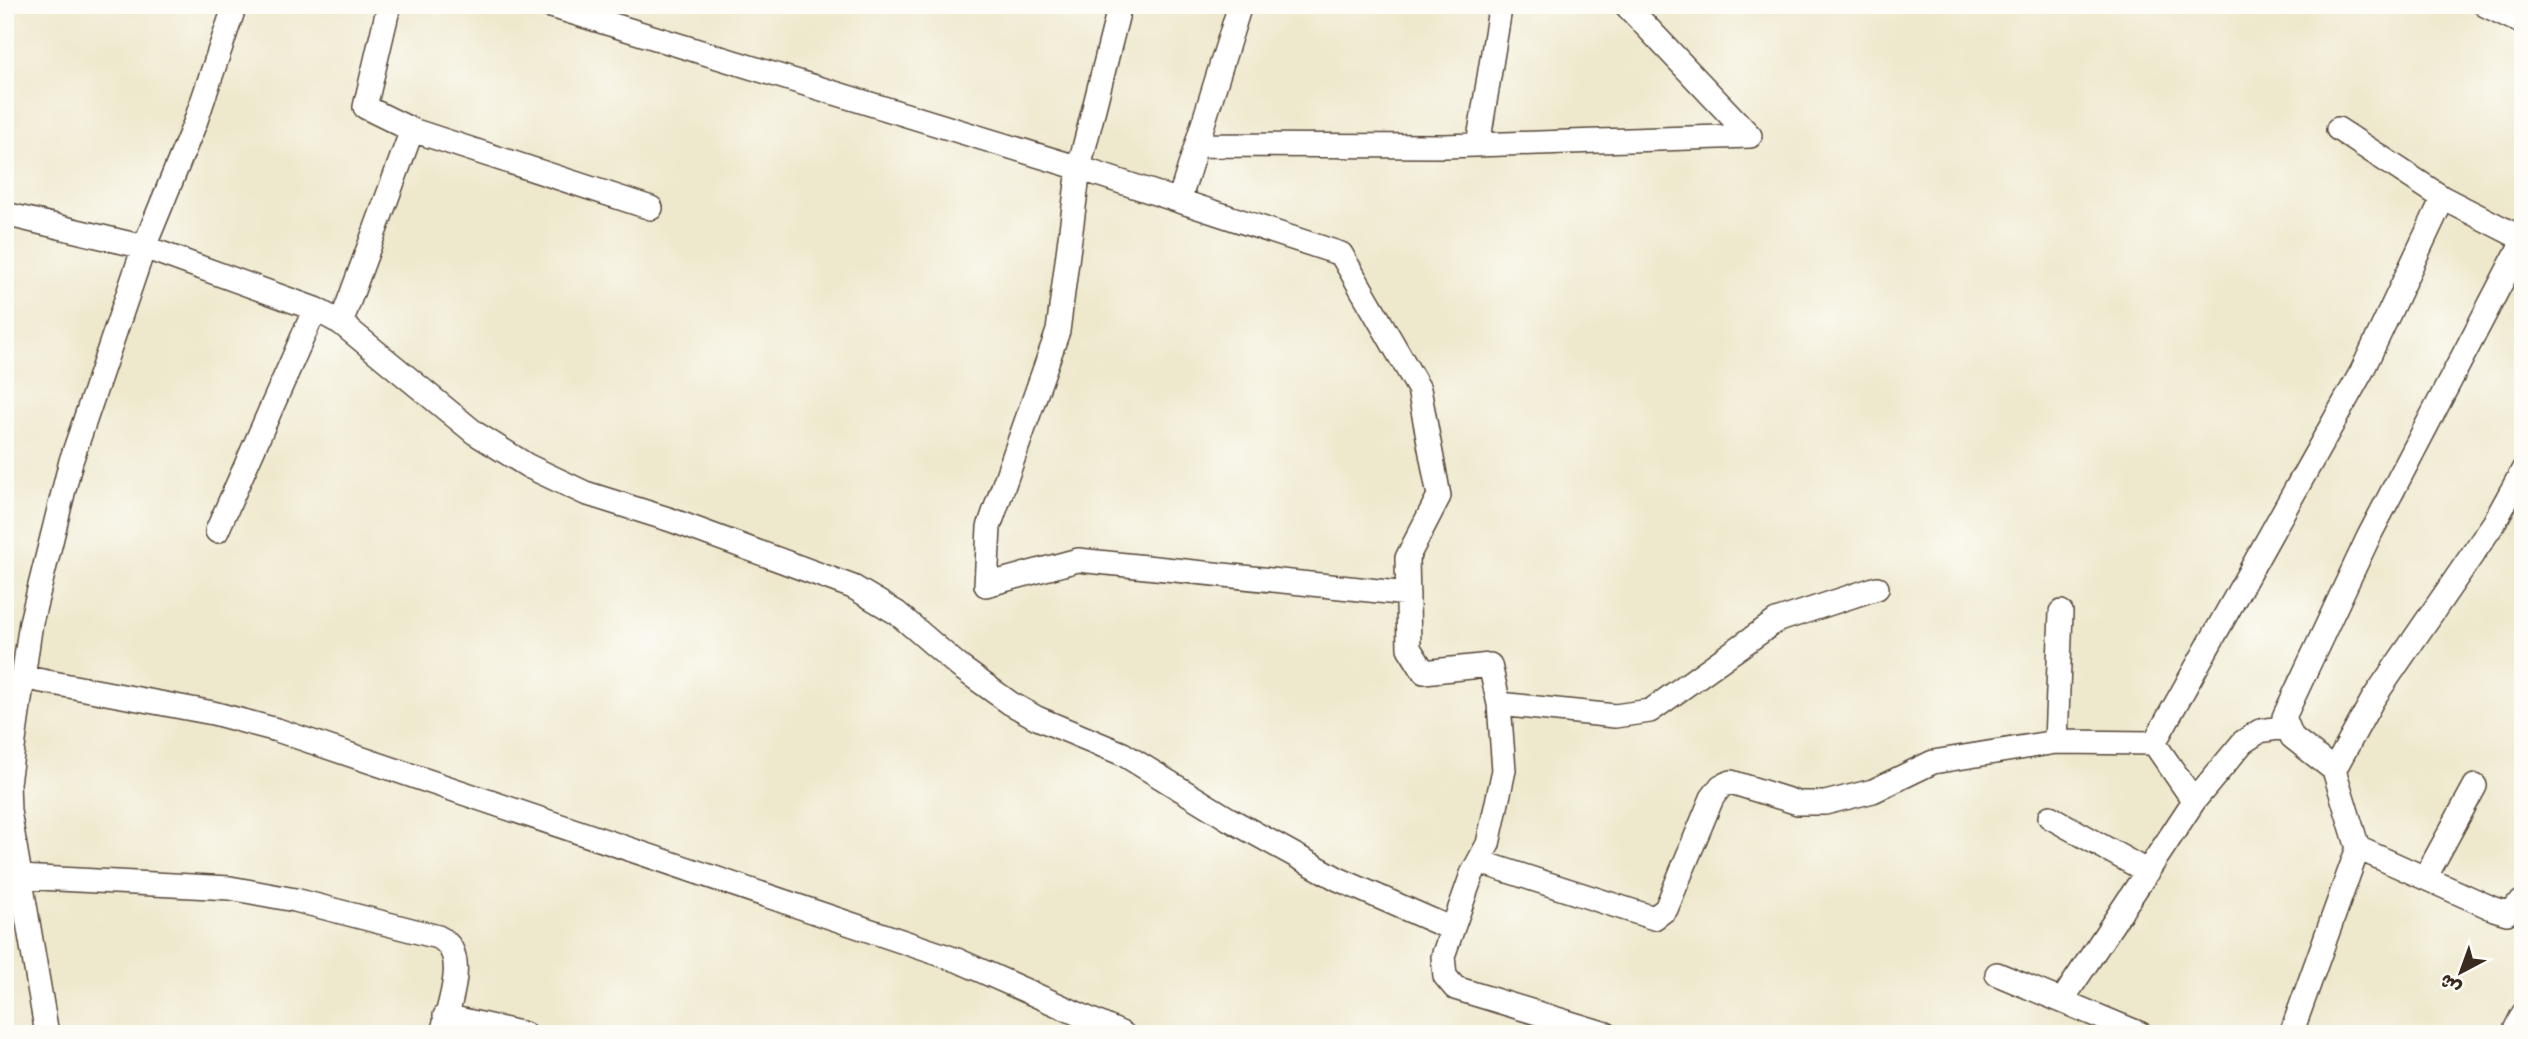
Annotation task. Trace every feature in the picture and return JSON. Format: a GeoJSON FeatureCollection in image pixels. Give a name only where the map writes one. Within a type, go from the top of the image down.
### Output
{"type":"FeatureCollection","features":[{"type":"Feature","properties":{"kind":"street"},"geometry":{"type":"LineString","coordinates":[[47,1034],[20,877],[9,836],[8,783],[21,677],[42,568],[63,488],[144,247],[195,123],[235,5]]}},
{"type":"Feature","properties":{"kind":"street"},"geometry":{"type":"LineString","coordinates":[[389,5],[365,107],[412,130],[651,208]]}},
{"type":"Feature","properties":{"kind":"street"},"geometry":{"type":"LineString","coordinates":[[548,5],[1079,168],[1340,254],[1419,389],[1439,496],[1407,558],[1409,649],[1424,672],[1490,665],[1499,704],[1504,770],[1488,844],[1472,874],[1452,929],[1443,965],[1445,976],[1455,988],[1606,1034]]}},
{"type":"Feature","properties":{"kind":"street"},"geometry":{"type":"LineString","coordinates":[[1120,5],[1079,168],[1058,331],[989,527],[986,585],[1078,560],[1408,594]]}},
{"type":"Feature","properties":{"kind":"street"},"geometry":{"type":"LineString","coordinates":[[1179,201],[1240,5]]}},
{"type":"Feature","properties":{"kind":"street"},"geometry":{"type":"LineString","coordinates":[[1197,145],[1478,145],[1750,136],[1626,5]]}},
{"type":"Feature","properties":{"kind":"street"},"geometry":{"type":"LineString","coordinates":[[2485,5],[2523,23]]}},
{"type":"Feature","properties":{"kind":"street"},"geometry":{"type":"LineString","coordinates":[[1478,145],[1500,9]]}},
{"type":"Feature","properties":{"kind":"street"},"geometry":{"type":"LineString","coordinates":[[341,323],[412,130]]}},
{"type":"Feature","properties":{"kind":"street"},"geometry":{"type":"LineString","coordinates":[[2291,1034],[2358,848],[2334,770],[2292,737],[2284,717],[2369,536],[2523,240],[2444,198],[2338,130]]}},
{"type":"Feature","properties":{"kind":"street"},"geometry":{"type":"LineString","coordinates":[[2154,743],[2362,371],[2444,198]]}},
{"type":"Feature","properties":{"kind":"street"},"geometry":{"type":"LineString","coordinates":[[5,214],[144,247],[315,309],[341,323],[475,432],[528,466],[585,493],[671,520],[853,587],[897,613],[960,667],[1010,703],[1037,718],[1122,754],[1229,820],[1338,879],[1452,929]]}},
{"type":"Feature","properties":{"kind":"street"},"geometry":{"type":"LineString","coordinates":[[217,531],[315,309]]}},
{"type":"Feature","properties":{"kind":"street"},"geometry":{"type":"LineString","coordinates":[[2334,770],[2373,699],[2494,523],[2523,470]]}},
{"type":"Feature","properties":{"kind":"street"},"geometry":{"type":"LineString","coordinates":[[1499,704],[1615,716],[1650,710],[1776,621],[1877,587]]}},
{"type":"Feature","properties":{"kind":"street"},"geometry":{"type":"LineString","coordinates":[[2056,743],[2061,612]]}},
{"type":"Feature","properties":{"kind":"street"},"geometry":{"type":"LineString","coordinates":[[21,677],[213,713],[291,734],[945,956],[1099,1029],[1123,1034]]}},
{"type":"Feature","properties":{"kind":"street"},"geometry":{"type":"LineString","coordinates":[[2063,999],[2194,801],[2243,742],[2260,731],[2286,727]]}},
{"type":"Feature","properties":{"kind":"street"},"geometry":{"type":"LineString","coordinates":[[1480,862],[1654,918],[1666,909],[1712,797],[1727,783],[1798,803],[1825,803],[1873,791],[1933,762],[2056,743],[2154,743]]}},
{"type":"Feature","properties":{"kind":"street"},"geometry":{"type":"LineString","coordinates":[[2154,743],[2194,801]]}},
{"type":"Feature","properties":{"kind":"street"},"geometry":{"type":"LineString","coordinates":[[2425,878],[2475,786]]}},
{"type":"Feature","properties":{"kind":"street"},"geometry":{"type":"LineString","coordinates":[[2050,817],[2148,872]]}},
{"type":"Feature","properties":{"kind":"street"},"geometry":{"type":"LineString","coordinates":[[2358,848],[2507,912],[2523,901]]}},
{"type":"Feature","properties":{"kind":"street"},"geometry":{"type":"LineString","coordinates":[[20,877],[230,888],[295,900],[438,937],[452,945],[457,960],[444,1025],[523,1034]]}},
{"type":"Feature","properties":{"kind":"street"},"geometry":{"type":"LineString","coordinates":[[1997,974],[2063,999],[2141,1034]]}},
{"type":"Feature","properties":{"kind":"street"},"geometry":{"type":"LineString","coordinates":[[2513,1034],[2523,1014]]}}]}
